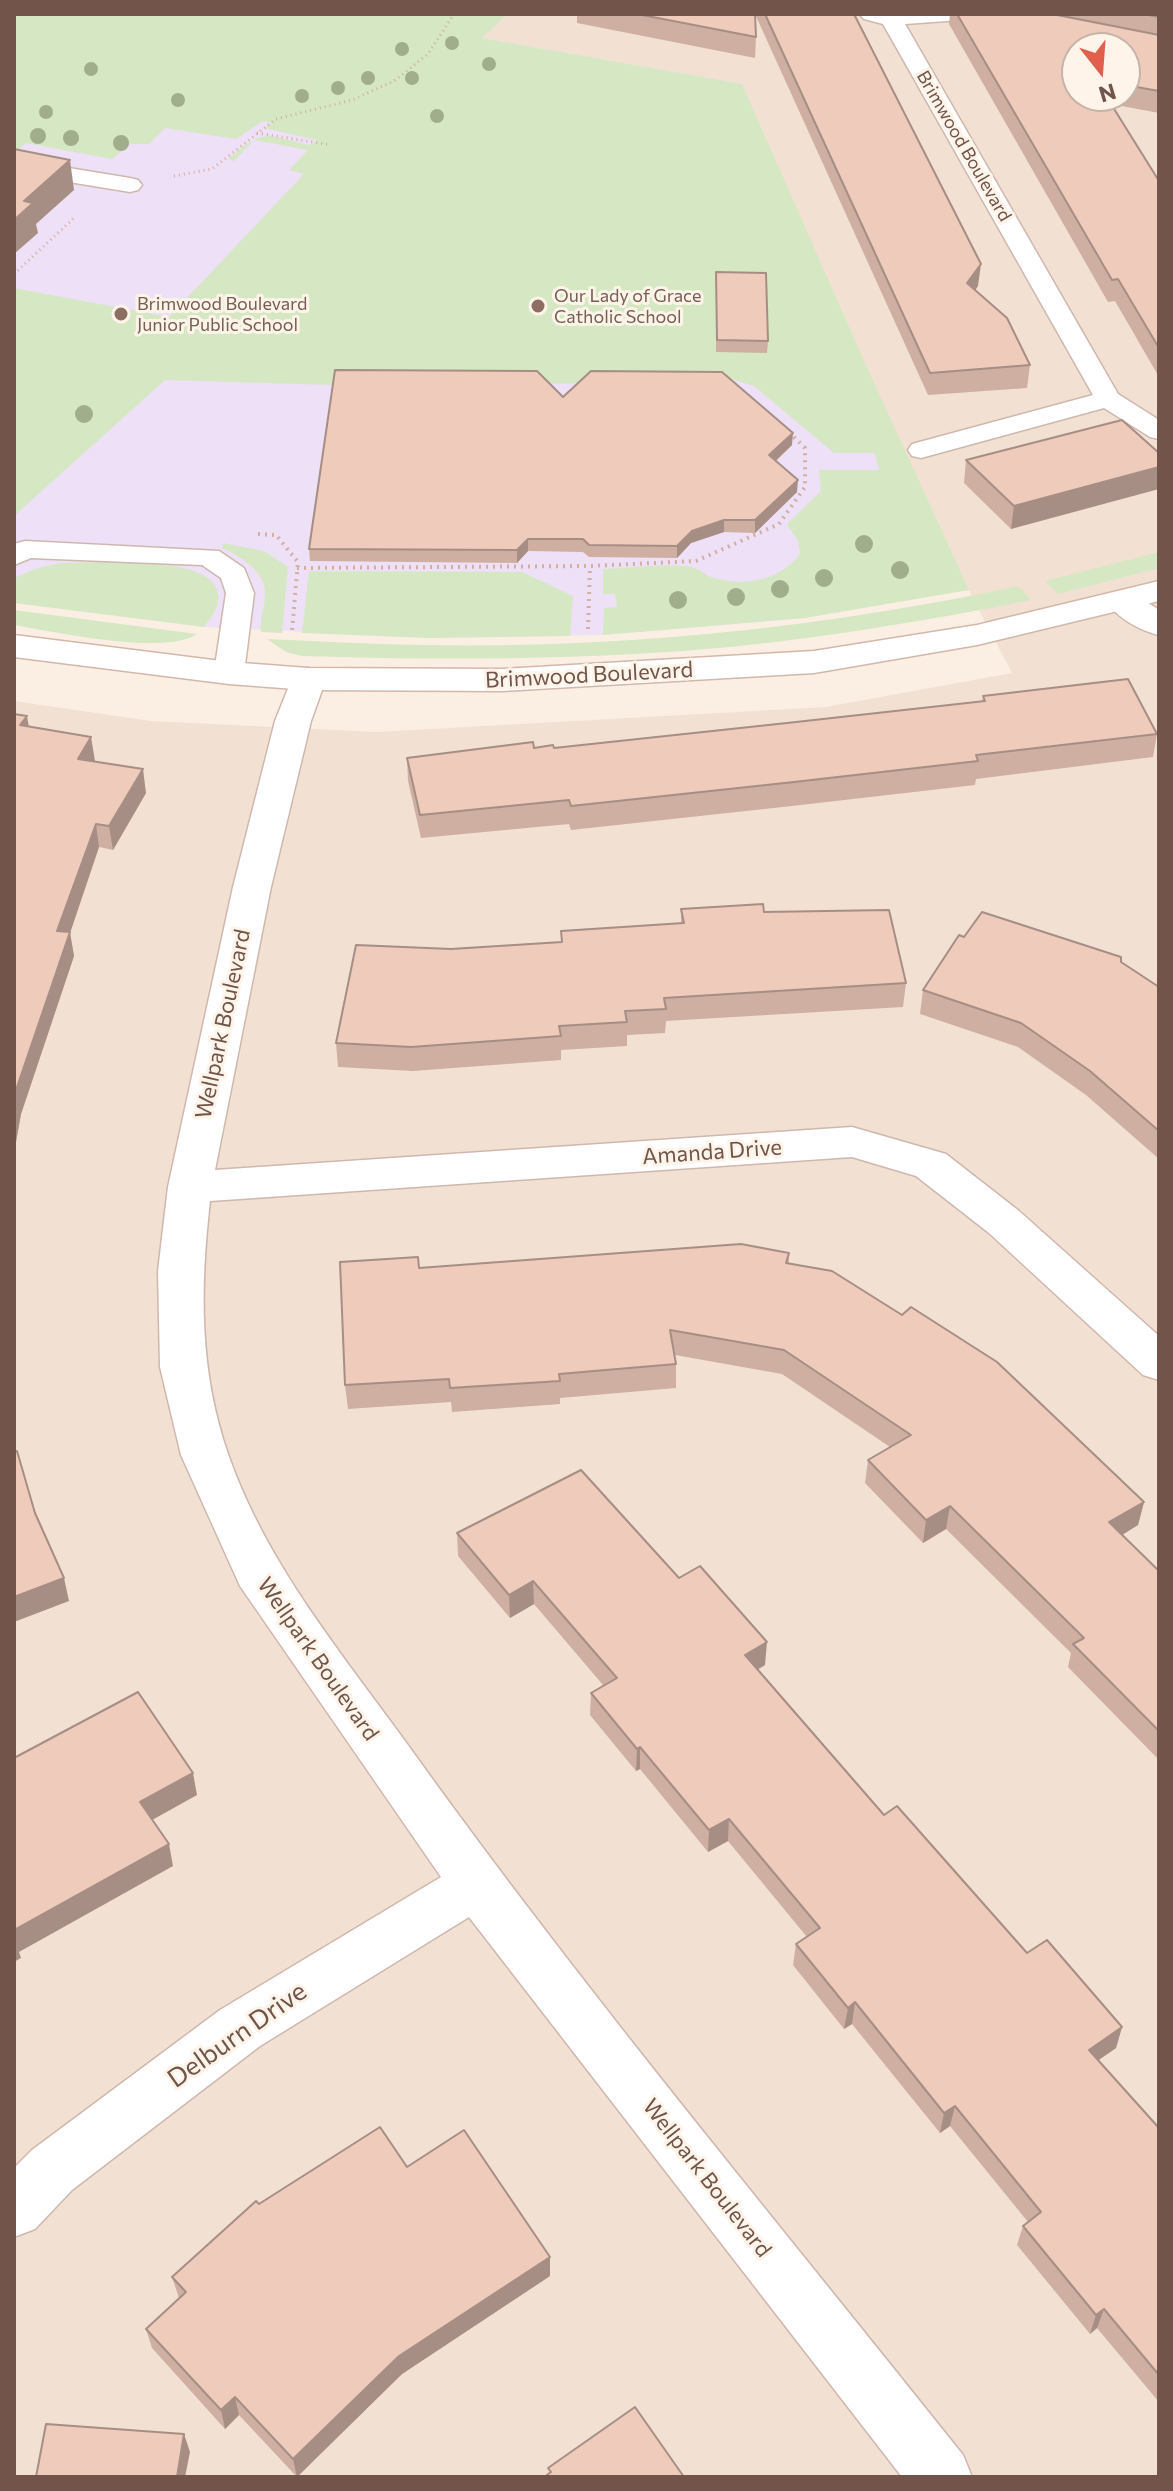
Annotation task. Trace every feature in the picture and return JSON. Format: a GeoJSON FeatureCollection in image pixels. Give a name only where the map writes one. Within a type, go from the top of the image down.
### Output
{"type":"FeatureCollection","features":[{"type":"Feature","properties":{"kind":"street","name":"Brimwood Boulevard"},"geometry":{"type":"LineString","coordinates":[[14,646],[229,673],[308,679],[502,680],[814,662],[977,635],[1124,602],[1159,591]]}},
{"type":"Feature","properties":{"kind":"street"},"geometry":{"type":"LineString","coordinates":[[1124,602],[1159,625]]}},
{"type":"Feature","properties":{"kind":"street","name":"Wellpark Boulevard"},"geometry":{"type":"LineString","coordinates":[[308,679],[293,721],[252,887],[190,1187],[180,1271],[183,1367],[205,1455],[257,1572],[476,1884],[941,2477]]}},
{"type":"Feature","properties":{"kind":"street","name":"Amanda Drive"},"geometry":{"type":"LineString","coordinates":[[190,1187],[852,1142],[931,1165],[1004,1222],[1159,1363]]}},
{"type":"Feature","properties":{"kind":"street","name":"Delburn Drive"},"geometry":{"type":"LineString","coordinates":[[14,2209],[52,2170],[240,2028],[476,1884]]}},
{"type":"Feature","properties":{"kind":"lane","name":"Brimwood Boulevard"},"geometry":{"type":"LineString","coordinates":[[961,14],[879,16],[1108,399],[1159,431]]}},
{"type":"Feature","properties":{"kind":"lane"},"geometry":{"type":"LineString","coordinates":[[14,166],[121,184]]}},
{"type":"Feature","properties":{"kind":"lane"},"geometry":{"type":"LineString","coordinates":[[921,450],[1108,399]]}},
{"type":"Feature","properties":{"kind":"lane"},"geometry":{"type":"LineString","coordinates":[[14,557],[25,549],[209,557],[234,574],[240,593],[229,673]]}},
{"type":"Feature","properties":{"kind":"path"},"geometry":{"type":"LineString","coordinates":[[14,274],[121,184],[212,169],[276,119],[352,100],[394,81],[428,54],[454,14]]}},
{"type":"Feature","properties":{"kind":"path"},"geometry":{"type":"LineString","coordinates":[[257,133],[331,145]]}},
{"type":"Feature","properties":{"kind":"path"},"geometry":{"type":"LineString","coordinates":[[297,568],[590,566],[696,561],[779,524],[805,487],[805,448],[785,428]]}},
{"type":"Feature","properties":{"kind":"path"},"geometry":{"type":"LineString","coordinates":[[588,638],[590,566]]}},
{"type":"Feature","properties":{"kind":"shaded area","name":"Our Lady of Grace Catholic School"},"geometry":{"type":"Polygon","coordinates":[[[14,14],[508,14],[482,38],[742,84],[806,234],[961,576],[805,618],[603,635],[429,638],[204,627],[14,597],[14,14]]]}},
{"type":"Feature","properties":{"kind":"shaded area"},"geometry":{"type":"Polygon","coordinates":[[[508,14],[1159,14],[1159,2477],[14,2477],[14,701],[151,721],[376,732],[826,707],[1012,673],[961,576],[481,38],[508,14]]]}},
{"type":"Feature","properties":{"kind":"green space"},"geometry":{"type":"Polygon","coordinates":[[[14,14],[508,14],[482,38],[742,84],[969,590],[805,618],[603,635],[604,608],[617,607],[615,594],[603,594],[603,569],[681,566],[695,568],[726,581],[762,579],[783,570],[800,554],[798,541],[787,524],[821,491],[819,470],[879,470],[875,453],[834,453],[754,386],[708,372],[674,384],[336,382],[335,385],[165,380],[14,516],[14,288],[169,317],[304,174],[289,170],[308,150],[254,140],[266,136],[310,145],[317,140],[264,128],[272,123],[263,121],[236,139],[165,128],[149,144],[130,144],[112,159],[26,143],[14,154],[14,14]]]}},
{"type":"Feature","properties":{"kind":"green space"},"geometry":{"type":"Polygon","coordinates":[[[254,140],[234,161],[228,159],[250,142],[254,140]]]}},
{"type":"Feature","properties":{"kind":"green space"},"geometry":{"type":"Polygon","coordinates":[[[223,543],[264,551],[288,567],[282,633],[261,632],[264,585],[256,571],[244,560],[222,548],[223,543]]]}},
{"type":"Feature","properties":{"kind":"green space"},"geometry":{"type":"Polygon","coordinates":[[[1159,552],[1159,568],[1058,594],[1045,581],[1159,552]]]}},
{"type":"Feature","properties":{"kind":"green space"},"geometry":{"type":"Polygon","coordinates":[[[127,562],[183,568],[204,576],[217,588],[217,606],[204,627],[14,603],[14,578],[60,563],[127,562]]]}},
{"type":"Feature","properties":{"kind":"green space"},"geometry":{"type":"Polygon","coordinates":[[[309,571],[522,572],[573,596],[570,636],[429,638],[302,633],[309,571]]]}},
{"type":"Feature","properties":{"kind":"green space"},"geometry":{"type":"Polygon","coordinates":[[[1018,586],[1031,600],[858,631],[684,651],[493,658],[302,656],[286,652],[267,639],[400,645],[494,645],[645,639],[870,614],[1018,586]]]}},
{"type":"Feature","properties":{"kind":"green space"},"geometry":{"type":"Polygon","coordinates":[[[14,610],[197,634],[161,643],[81,637],[14,625],[14,610]]]}},
{"type":"Feature","properties":{"kind":"building"},"geometry":{"type":"Polygon","coordinates":[[[637,14],[755,14],[756,37],[637,14]]]}},
{"type":"Feature","properties":{"kind":"building"},"geometry":{"type":"Polygon","coordinates":[[[765,14],[854,14],[981,264],[967,283],[1007,318],[1030,365],[930,373],[765,14]]]}},
{"type":"Feature","properties":{"kind":"building"},"geometry":{"type":"Polygon","coordinates":[[[957,14],[1052,14],[1159,35],[1159,91],[1141,88],[1141,32],[1061,32],[1061,112],[1116,112],[1159,181],[1159,348],[1118,279],[1112,280],[957,14]]]}},
{"type":"Feature","properties":{"kind":"building"},"geometry":{"type":"Polygon","coordinates":[[[14,149],[70,160],[24,201],[33,203],[14,220],[14,149]]]}},
{"type":"Feature","properties":{"kind":"building"},"geometry":{"type":"Polygon","coordinates":[[[716,272],[766,273],[768,341],[717,340],[716,272]]]}},
{"type":"Feature","properties":{"kind":"building","name":"Our Lady of Grace Catholic School"},"geometry":{"type":"Polygon","coordinates":[[[335,370],[537,371],[563,397],[591,371],[722,372],[793,433],[769,455],[798,480],[755,520],[724,520],[692,531],[677,546],[589,545],[583,539],[528,539],[517,550],[309,549],[335,370]]]}},
{"type":"Feature","properties":{"kind":"building"},"geometry":{"type":"Polygon","coordinates":[[[1122,420],[1159,453],[1159,467],[1014,506],[966,460],[1122,420]]]}},
{"type":"Feature","properties":{"kind":"building"},"geometry":{"type":"Polygon","coordinates":[[[1128,679],[1157,734],[976,755],[978,761],[794,782],[571,806],[569,800],[420,815],[407,758],[533,742],[534,748],[553,745],[554,748],[787,723],[985,701],[983,696],[1128,679]]]}},
{"type":"Feature","properties":{"kind":"building"},"geometry":{"type":"Polygon","coordinates":[[[14,714],[27,716],[20,725],[91,737],[78,759],[143,769],[109,826],[96,824],[57,931],[70,932],[14,1103],[14,714]]]}},
{"type":"Feature","properties":{"kind":"building"},"geometry":{"type":"Polygon","coordinates":[[[763,904],[764,912],[889,910],[906,983],[664,998],[666,1009],[625,1011],[627,1022],[559,1026],[561,1036],[411,1047],[336,1043],[356,945],[451,949],[562,942],[561,931],[684,923],[681,909],[763,904]]]}},
{"type":"Feature","properties":{"kind":"building"},"geometry":{"type":"Polygon","coordinates":[[[982,912],[1121,957],[1121,962],[1159,987],[1159,1131],[1090,1071],[1021,1023],[923,990],[959,935],[964,937],[982,912]]]}},
{"type":"Feature","properties":{"kind":"building"},"geometry":{"type":"Polygon","coordinates":[[[741,1244],[789,1253],[786,1263],[832,1271],[902,1315],[911,1307],[997,1362],[1144,1502],[1109,1522],[1159,1571],[1159,1731],[1073,1644],[1084,1638],[950,1506],[926,1520],[868,1460],[911,1435],[784,1350],[670,1330],[676,1364],[559,1374],[560,1381],[450,1388],[449,1379],[345,1385],[340,1262],[418,1257],[419,1268],[741,1244]]]}},
{"type":"Feature","properties":{"kind":"building"},"geometry":{"type":"Polygon","coordinates":[[[17,1451],[35,1513],[64,1578],[14,1597],[14,1452],[17,1451]]]}},
{"type":"Feature","properties":{"kind":"building"},"geometry":{"type":"Polygon","coordinates":[[[581,1470],[679,1578],[700,1566],[767,1642],[745,1655],[884,1815],[897,1806],[1027,1953],[1047,1940],[1122,2027],[1089,2050],[1159,2128],[1159,2375],[1104,2309],[1096,2315],[1023,2226],[1041,2212],[955,2106],[944,2113],[855,2002],[848,2008],[796,1944],[820,1928],[729,1819],[709,1830],[591,1693],[617,1678],[533,1581],[509,1595],[457,1533],[581,1470]]]}},
{"type":"Feature","properties":{"kind":"building"},"geometry":{"type":"Polygon","coordinates":[[[138,1692],[193,1773],[140,1802],[169,1844],[14,1930],[14,1758],[138,1692]]]}},
{"type":"Feature","properties":{"kind":"building"},"geometry":{"type":"Polygon","coordinates":[[[380,2127],[407,2167],[464,2130],[550,2257],[399,2356],[293,2459],[235,2397],[221,2410],[146,2329],[186,2292],[172,2277],[256,2201],[259,2204],[380,2127]]]}},
{"type":"Feature","properties":{"kind":"building"},"geometry":{"type":"Polygon","coordinates":[[[635,2407],[684,2477],[544,2477],[551,2472],[548,2468],[635,2407]]]}},
{"type":"Feature","properties":{"kind":"building"},"geometry":{"type":"Polygon","coordinates":[[[46,2424],[184,2434],[177,2477],[36,2477],[46,2424]]]}},
{"type":"Feature","properties":{"kind":"place","name":"Our Lady of Grace Catholic School"},"geometry":{"type":"Point","coordinates":[538,306]}},
{"type":"Feature","properties":{"kind":"place","name":"Brimwood Boulevard Junior Public School"},"geometry":{"type":"Point","coordinates":[121,314]}}]}
